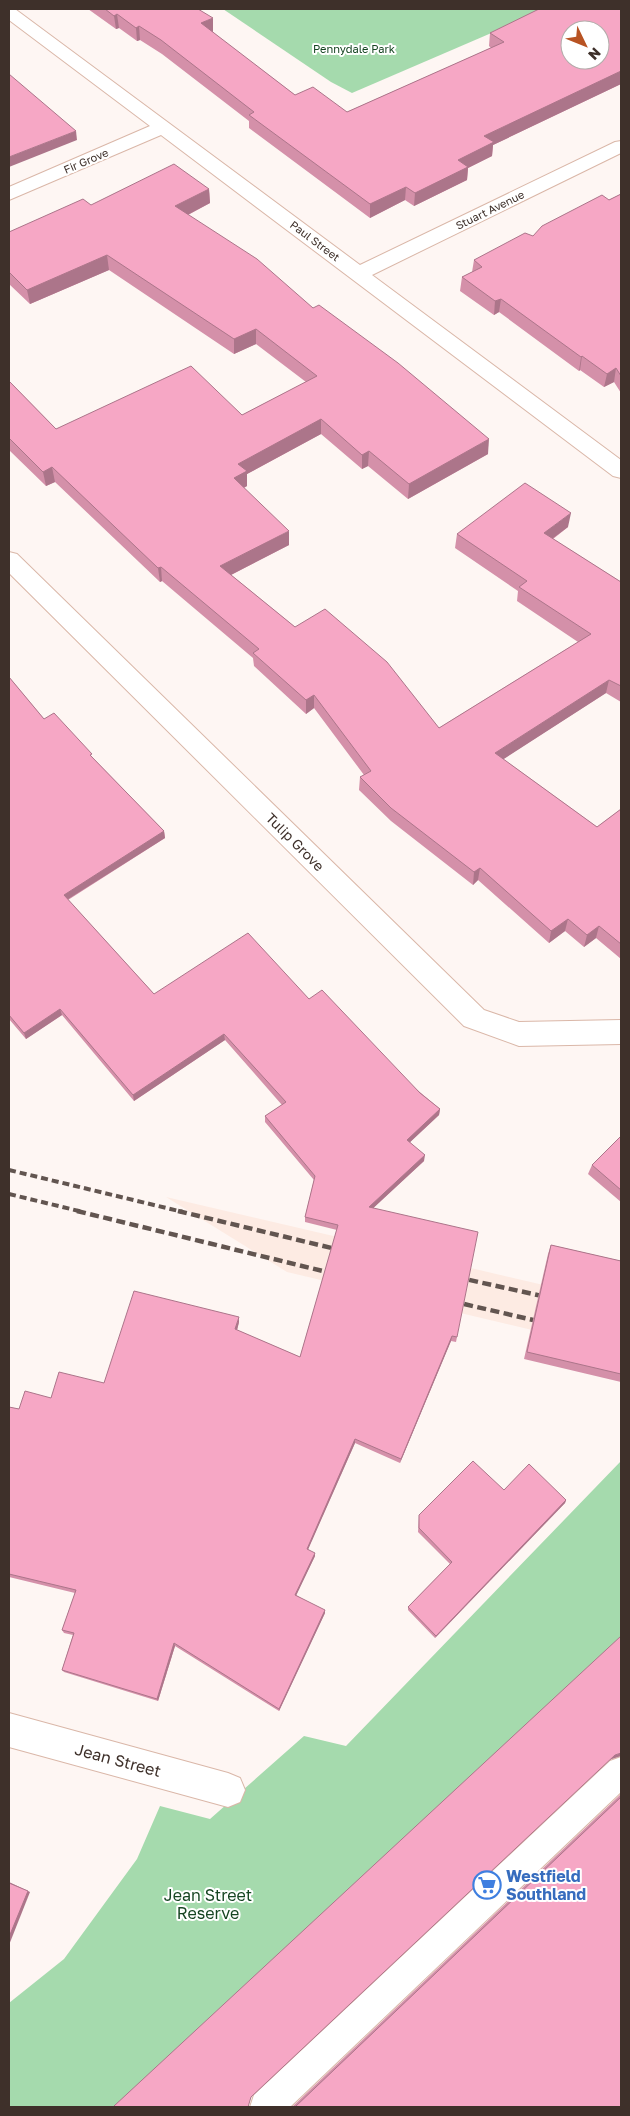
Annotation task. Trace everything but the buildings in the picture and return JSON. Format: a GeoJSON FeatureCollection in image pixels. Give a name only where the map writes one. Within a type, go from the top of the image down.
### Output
{"type":"FeatureCollection","features":[{"type":"Feature","properties":{"kind":"street","name":"Paul Street"},"geometry":{"type":"LineString","coordinates":[[9,12],[621,471]]}},
{"type":"Feature","properties":{"kind":"street","name":"Fir Grove"},"geometry":{"type":"LineString","coordinates":[[9,194],[164,127]]}},
{"type":"Feature","properties":{"kind":"street","name":"Stuart Avenue"},"geometry":{"type":"LineString","coordinates":[[358,274],[621,146]]}},
{"type":"Feature","properties":{"kind":"street","name":"Tulip Grove"},"geometry":{"type":"LineString","coordinates":[[9,560],[474,1018],[519,1034],[621,1032]]}},
{"type":"Feature","properties":{"kind":"street","name":"Jean Street"},"geometry":{"type":"LineString","coordinates":[[9,1730],[228,1790]]}},
{"type":"Feature","properties":{"kind":"lane"},"geometry":{"type":"LineString","coordinates":[[266,2107],[621,1772]]}},
{"type":"Feature","properties":{"kind":"lane"},"geometry":{"type":"LineString","coordinates":[[290,2107],[367,2013]]}},
{"type":"Feature","properties":{"kind":"shaded area"},"geometry":{"type":"Polygon","coordinates":[[[166,1197],[621,1303],[621,1351],[287,1272],[166,1197]]]}},
{"type":"Feature","properties":{"kind":"green space","name":"Pennydale Park"},"geometry":{"type":"Polygon","coordinates":[[[223,9],[547,9],[352,93],[331,82],[223,9]]]}},
{"type":"Feature","properties":{"kind":"green space","name":"Jean Street Reserve"},"geometry":{"type":"Polygon","coordinates":[[[621,1461],[621,1638],[121,2107],[9,2107],[9,2003],[64,1959],[137,1859],[160,1806],[210,1819],[304,1736],[346,1746],[621,1461]]]}},
{"type":"Feature","properties":{"kind":"railway"},"geometry":{"type":"LineString","coordinates":[[9,1170],[183,1212]]}},
{"type":"Feature","properties":{"kind":"railway"},"geometry":{"type":"LineString","coordinates":[[9,1194],[83,1212]]}},
{"type":"Feature","properties":{"kind":"railway"},"geometry":{"type":"LineString","coordinates":[[77,1211],[339,1275]]}},
{"type":"Feature","properties":{"kind":"railway"},"geometry":{"type":"LineString","coordinates":[[178,1211],[344,1251]]}},
{"type":"Feature","properties":{"kind":"railway"},"geometry":{"type":"LineString","coordinates":[[456,1277],[551,1298]]}},
{"type":"Feature","properties":{"kind":"railway"},"geometry":{"type":"LineString","coordinates":[[451,1301],[546,1323]]}},
{"type":"Feature","properties":{"kind":"place","name":"Westfield Southland"},"geometry":{"type":"Point","coordinates":[487,1885]}}]}
